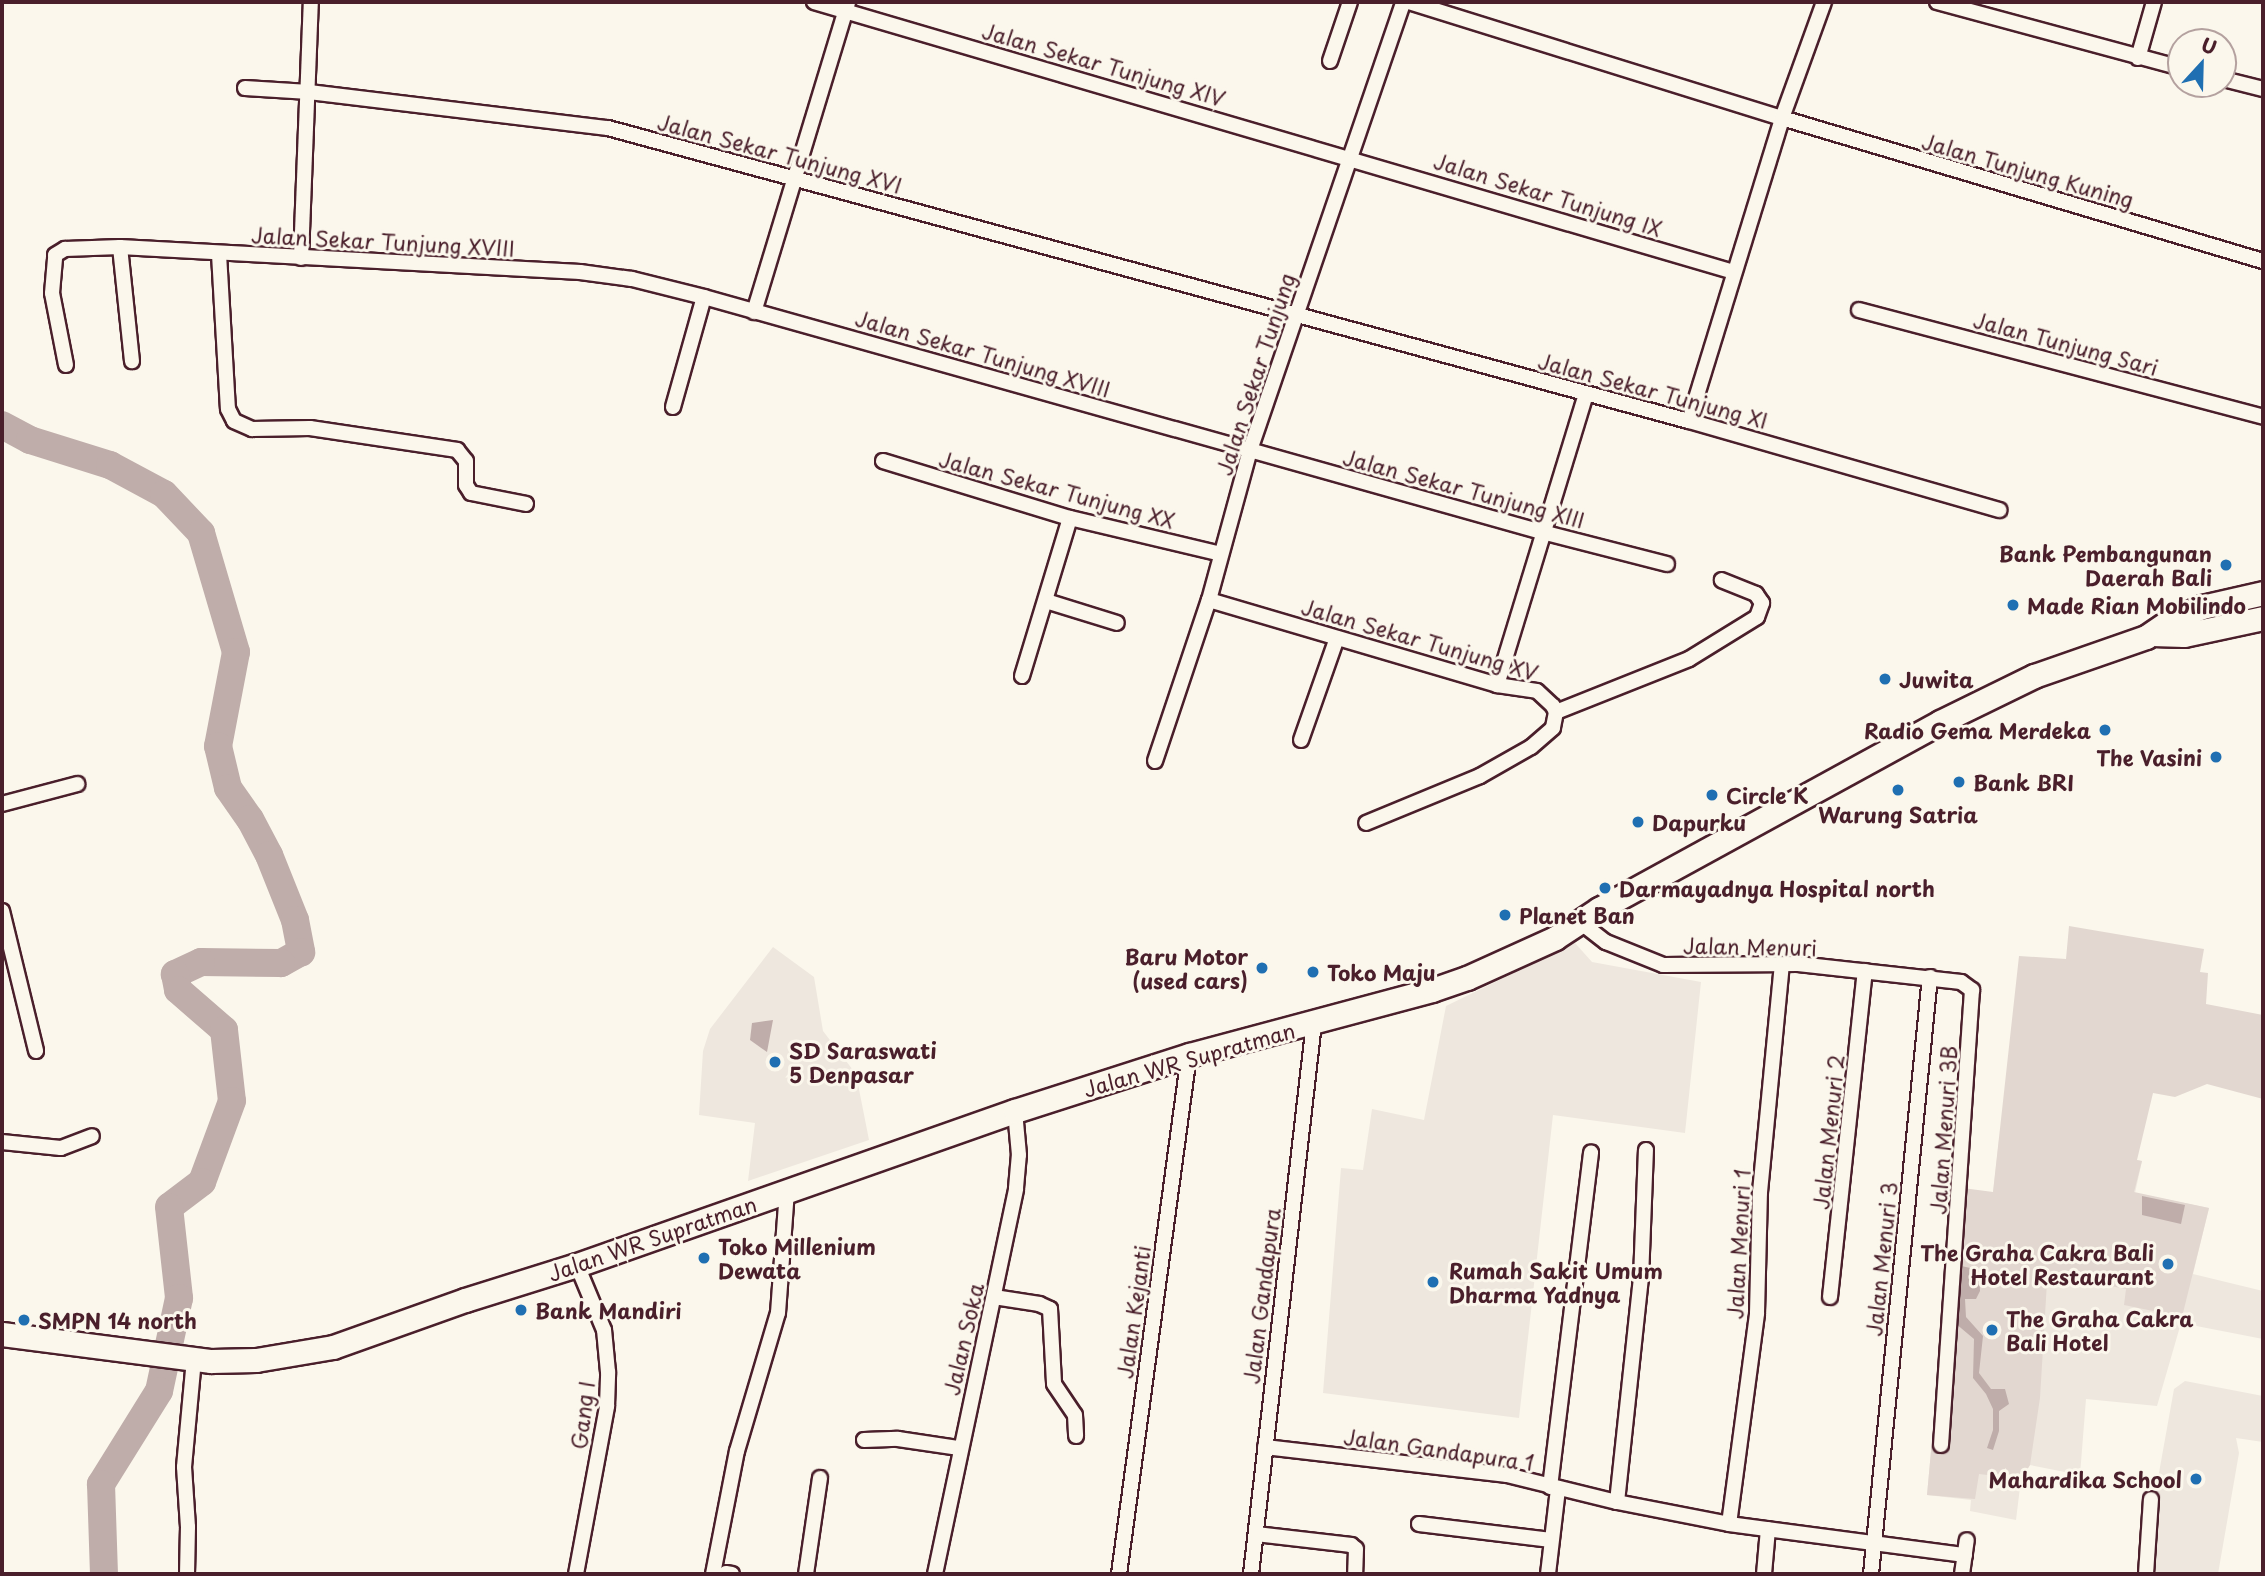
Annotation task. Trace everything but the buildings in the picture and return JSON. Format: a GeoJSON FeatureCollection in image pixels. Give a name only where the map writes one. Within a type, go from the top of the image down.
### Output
{"type":"FeatureCollection","features":[{"type":"Feature","properties":{"kind":"main road","name":"Jalan WR Supratman"},"geometry":{"type":"LineString","coordinates":[[2,1334],[187,1359],[256,1360],[333,1347],[465,1300],[577,1265],[1015,1111],[1189,1055],[1314,1023],[1467,978],[1555,938],[1940,722],[2045,671],[2152,634],[2168,622],[2202,607],[2263,593]]}},
{"type":"Feature","properties":{"kind":"main road","name":"Jalan WR Supratman"},"geometry":{"type":"LineString","coordinates":[[2152,634],[2184,635],[2263,618]]}},
{"type":"Feature","properties":{"kind":"street"},"geometry":{"type":"LineString","coordinates":[[301,258],[311,2]]}},
{"type":"Feature","properties":{"kind":"street","name":"Jalan Sekar Tunjung XIV"},"geometry":{"type":"LineString","coordinates":[[814,2],[847,6],[1351,157]]}},
{"type":"Feature","properties":{"kind":"street"},"geometry":{"type":"LineString","coordinates":[[1330,61],[1350,2]]}},
{"type":"Feature","properties":{"kind":"street","name":"Jalan Sekar Tunjung"},"geometry":{"type":"LineString","coordinates":[[1155,761],[1209,600],[1250,450],[1403,2]]}},
{"type":"Feature","properties":{"kind":"street","name":"Jalan Tunjung Kuning"},"geometry":{"type":"LineString","coordinates":[[1409,2],[1782,118],[2263,261]]}},
{"type":"Feature","properties":{"kind":"street"},"geometry":{"type":"LineString","coordinates":[[1689,421],[1782,118],[1824,2]]}},
{"type":"Feature","properties":{"kind":"street"},"geometry":{"type":"LineString","coordinates":[[1937,2],[2167,65]]}},
{"type":"Feature","properties":{"kind":"street"},"geometry":{"type":"LineString","coordinates":[[2138,58],[2154,2]]}},
{"type":"Feature","properties":{"kind":"street"},"geometry":{"type":"LineString","coordinates":[[754,312],[847,6]]}},
{"type":"Feature","properties":{"kind":"street"},"geometry":{"type":"LineString","coordinates":[[2237,82],[2263,89]]}},
{"type":"Feature","properties":{"kind":"street","name":"Jalan Sekar Tunjung XVI"},"geometry":{"type":"LineString","coordinates":[[244,88],[309,92],[597,126],[1295,314]]}},
{"type":"Feature","properties":{"kind":"street","name":"Jalan Sekar Tunjung IX"},"geometry":{"type":"LineString","coordinates":[[1351,157],[1734,272]]}},
{"type":"Feature","properties":{"kind":"street"},"geometry":{"type":"LineString","coordinates":[[120,247],[132,361]]}},
{"type":"Feature","properties":{"kind":"street","name":"Jalan Sekar Tunjung XVIII"},"geometry":{"type":"LineString","coordinates":[[66,365],[52,293],[52,270],[58,251],[120,247],[580,272],[632,279],[704,297],[1250,450]]}},
{"type":"Feature","properties":{"kind":"street"},"geometry":{"type":"LineString","coordinates":[[219,254],[228,409],[234,421],[253,429],[310,428],[457,450],[466,461],[466,485],[471,493],[526,504]]}},
{"type":"Feature","properties":{"kind":"street"},"geometry":{"type":"LineString","coordinates":[[673,407],[704,297]]}},
{"type":"Feature","properties":{"kind":"street","name":"Jalan Tunjung Sari"},"geometry":{"type":"LineString","coordinates":[[1858,310],[2263,417]]}},
{"type":"Feature","properties":{"kind":"street","name":"Jalan Sekar Tunjung XI"},"geometry":{"type":"LineString","coordinates":[[1295,314],[1689,421],[1999,510]]}},
{"type":"Feature","properties":{"kind":"street"},"geometry":{"type":"LineString","coordinates":[[1497,685],[1586,394]]}},
{"type":"Feature","properties":{"kind":"street","name":"Jalan Sekar Tunjung XIII"},"geometry":{"type":"LineString","coordinates":[[1250,450],[1542,533],[1667,564]]}},
{"type":"Feature","properties":{"kind":"street","name":"Jalan Sekar Tunjung XX"},"geometry":{"type":"LineString","coordinates":[[883,461],[1070,518],[1221,554]]}},
{"type":"Feature","properties":{"kind":"street"},"geometry":{"type":"LineString","coordinates":[[1022,676],[1070,518]]}},
{"type":"Feature","properties":{"kind":"street"},"geometry":{"type":"LineString","coordinates":[[1366,823],[1480,776],[1531,747],[1553,728],[1556,712],[1689,659],[1757,617],[1762,603],[1756,594],[1722,580]]}},
{"type":"Feature","properties":{"kind":"street","name":"Jalan Sekar Tunjung XV"},"geometry":{"type":"LineString","coordinates":[[1209,600],[1497,685],[1537,691],[1556,712]]}},
{"type":"Feature","properties":{"kind":"street"},"geometry":{"type":"LineString","coordinates":[[1045,601],[1117,623]]}},
{"type":"Feature","properties":{"kind":"street"},"geometry":{"type":"LineString","coordinates":[[1301,740],[1338,638]]}},
{"type":"Feature","properties":{"kind":"street"},"geometry":{"type":"LineString","coordinates":[[2,804],[78,784]]}},
{"type":"Feature","properties":{"kind":"street"},"geometry":{"type":"LineString","coordinates":[[2,911],[6,942],[36,1051]]}},
{"type":"Feature","properties":{"kind":"street","name":"Jalan Menuri"},"geometry":{"type":"LineString","coordinates":[[1580,922],[1606,943],[1663,965],[1782,965],[1930,977]]}},
{"type":"Feature","properties":{"kind":"street","name":"Jalan Menuri 1"},"geometry":{"type":"LineString","coordinates":[[1729,1524],[1757,1313],[1760,1192],[1782,965]]}},
{"type":"Feature","properties":{"kind":"street","name":"Jalan Menuri 2"},"geometry":{"type":"LineString","coordinates":[[1830,1297],[1865,971]]}},
{"type":"Feature","properties":{"kind":"street","name":"Jalan Menuri 3B"},"geometry":{"type":"LineString","coordinates":[[1930,977],[1967,984],[1974,997],[1941,1445]]}},
{"type":"Feature","properties":{"kind":"street","name":"Jalan Menuri 3"},"geometry":{"type":"LineString","coordinates":[[1871,1574],[1930,977]]}},
{"type":"Feature","properties":{"kind":"street","name":"Jalan Gandapura"},"geometry":{"type":"LineString","coordinates":[[1251,1574],[1314,1023]]}},
{"type":"Feature","properties":{"kind":"street","name":"Jalan Kejanti"},"geometry":{"type":"LineString","coordinates":[[1119,1574],[1189,1055]]}},
{"type":"Feature","properties":{"kind":"street","name":"Jalan Soka"},"geometry":{"type":"LineString","coordinates":[[935,1574],[959,1448],[994,1297],[1019,1171],[1015,1111]]}},
{"type":"Feature","properties":{"kind":"street"},"geometry":{"type":"LineString","coordinates":[[2,1142],[61,1148],[92,1136]]}},
{"type":"Feature","properties":{"kind":"street"},"geometry":{"type":"LineString","coordinates":[[1617,1502],[1641,1279],[1646,1150]]}},
{"type":"Feature","properties":{"kind":"street"},"geometry":{"type":"LineString","coordinates":[[1548,1574],[1554,1488],[1591,1152]]}},
{"type":"Feature","properties":{"kind":"street"},"geometry":{"type":"LineString","coordinates":[[724,1574],[737,1451],[778,1313],[787,1189]]}},
{"type":"Feature","properties":{"kind":"street","name":"Gang I"},"geometry":{"type":"LineString","coordinates":[[576,1574],[607,1406],[608,1372],[604,1330],[577,1265]]}},
{"type":"Feature","properties":{"kind":"street"},"geometry":{"type":"LineString","coordinates":[[994,1297],[1039,1304],[1050,1309],[1054,1384],[1075,1415],[1076,1436]]}},
{"type":"Feature","properties":{"kind":"street"},"geometry":{"type":"LineString","coordinates":[[187,1359],[184,1467],[188,1527],[187,1574]]}},
{"type":"Feature","properties":{"kind":"street"},"geometry":{"type":"LineString","coordinates":[[864,1440],[898,1439],[959,1448]]}},
{"type":"Feature","properties":{"kind":"street","name":"Jalan Gandapura 1"},"geometry":{"type":"LineString","coordinates":[[1265,1447],[1507,1475],[1617,1502],[1729,1524]]}},
{"type":"Feature","properties":{"kind":"street"},"geometry":{"type":"LineString","coordinates":[[806,1574],[820,1478]]}},
{"type":"Feature","properties":{"kind":"street"},"geometry":{"type":"LineString","coordinates":[[2146,1574],[2151,1499]]}},
{"type":"Feature","properties":{"kind":"street"},"geometry":{"type":"LineString","coordinates":[[1419,1524],[1551,1540]]}},
{"type":"Feature","properties":{"kind":"street"},"geometry":{"type":"LineString","coordinates":[[1729,1524],[1965,1555]]}},
{"type":"Feature","properties":{"kind":"street"},"geometry":{"type":"LineString","coordinates":[[1764,1574],[1768,1529]]}},
{"type":"Feature","properties":{"kind":"street"},"geometry":{"type":"LineString","coordinates":[[1256,1534],[1351,1545],[1356,1549],[1355,1574]]}},
{"type":"Feature","properties":{"kind":"street"},"geometry":{"type":"LineString","coordinates":[[1962,1574],[1967,1540]]}},
{"type":"Feature","properties":{"kind":"shaded area"},"geometry":{"type":"Polygon","coordinates":[[[2069,926],[2204,949],[2200,972],[2208,973],[2206,1004],[2263,1015],[2263,1099],[2207,1084],[2175,1097],[2153,1093],[2137,1160],[2142,1161],[2134,1192],[2209,1208],[2182,1317],[2124,1305],[2126,1289],[2074,1279],[2073,1285],[2047,1282],[2040,1398],[2030,1465],[2021,1479],[1979,1474],[1975,1499],[1927,1495],[1955,1187],[1993,1192],[2019,956],[2066,959],[2069,926]]]}},
{"type":"Feature","properties":{"kind":"shaded area","name":"Rumah Sakit Umum Dharma Yadnya"},"geometry":{"type":"Polygon","coordinates":[[[1575,943],[1592,962],[1701,982],[1685,1133],[1553,1115],[1519,1418],[1323,1393],[1341,1168],[1363,1170],[1372,1109],[1424,1120],[1446,1006],[1575,943]]]}},
{"type":"Feature","properties":{"kind":"shaded area","name":"SD Saraswati 5 Denpasar"},"geometry":{"type":"Polygon","coordinates":[[[773,947],[814,977],[823,1031],[856,1074],[869,1140],[748,1181],[755,1123],[699,1115],[703,1051],[710,1029],[773,947]]]}},
{"type":"Feature","properties":{"kind":"shaded area"},"geometry":{"type":"Polygon","coordinates":[[[773,1020],[767,1052],[750,1040],[752,1023],[773,1020]]]}},
{"type":"Feature","properties":{"kind":"shaded area","name":"The Graha Cakra Bali Hotel"},"geometry":{"type":"Polygon","coordinates":[[[1999,1139],[2142,1161],[2135,1193],[2209,1208],[2193,1274],[2263,1291],[2263,1339],[2181,1323],[2157,1406],[2086,1399],[2080,1475],[2030,1465],[2021,1479],[2016,1520],[1970,1511],[1971,1500],[1927,1495],[1955,1187],[1993,1193],[1999,1139]]]}},
{"type":"Feature","properties":{"kind":"shaded area"},"geometry":{"type":"Polygon","coordinates":[[[2142,1196],[2185,1205],[2181,1224],[2142,1215],[2142,1196]]]}},
{"type":"Feature","properties":{"kind":"shaded area"},"geometry":{"type":"Polygon","coordinates":[[[1957,1265],[1979,1270],[1980,1291],[1976,1299],[1965,1299],[1966,1317],[1983,1336],[1979,1373],[1991,1389],[2005,1389],[2009,1404],[1999,1411],[1999,1431],[1993,1450],[1987,1448],[1993,1430],[1993,1409],[1986,1394],[1973,1378],[1974,1339],[1955,1323],[1957,1265]]]}},
{"type":"Feature","properties":{"kind":"shaded area","name":"Mahardika School"},"geometry":{"type":"Polygon","coordinates":[[[2185,1381],[2263,1396],[2263,1442],[2236,1438],[2239,1453],[2218,1574],[2151,1574],[2155,1495],[2174,1389],[2185,1381]]]}},
{"type":"Feature","properties":{"kind":"waterway"},"geometry":{"type":"LineString","coordinates":[[2,425],[30,440],[110,465],[164,494],[201,533],[236,652],[218,746],[228,788],[250,819],[269,855],[295,920],[301,952],[281,963],[201,962],[175,974],[178,990],[224,1030],[232,1101],[202,1182],[169,1207],[179,1298],[159,1391],[101,1484],[104,1574]]}},
{"type":"Feature","properties":{"kind":"place","name":"Bank Pembangunan Daerah Bali"},"geometry":{"type":"Point","coordinates":[2226,565]}},
{"type":"Feature","properties":{"kind":"place","name":"Made Rian Mobilindo"},"geometry":{"type":"Point","coordinates":[2013,605]}},
{"type":"Feature","properties":{"kind":"place","name":"Juwita"},"geometry":{"type":"Point","coordinates":[1885,679]}},
{"type":"Feature","properties":{"kind":"place","name":"Radio Gema Merdeka"},"geometry":{"type":"Point","coordinates":[2105,730]}},
{"type":"Feature","properties":{"kind":"place","name":"The Vasini"},"geometry":{"type":"Point","coordinates":[2216,757]}},
{"type":"Feature","properties":{"kind":"place","name":"Bank BRI"},"geometry":{"type":"Point","coordinates":[1959,782]}},
{"type":"Feature","properties":{"kind":"place","name":"Warung Satria"},"geometry":{"type":"Point","coordinates":[1898,790]}},
{"type":"Feature","properties":{"kind":"place","name":"Circle K"},"geometry":{"type":"Point","coordinates":[1712,795]}},
{"type":"Feature","properties":{"kind":"place","name":"Dapurku"},"geometry":{"type":"Point","coordinates":[1638,822]}},
{"type":"Feature","properties":{"kind":"place","name":"Darmayadnya Hospital north"},"geometry":{"type":"Point","coordinates":[1605,888]}},
{"type":"Feature","properties":{"kind":"place","name":"Planet Ban"},"geometry":{"type":"Point","coordinates":[1505,915]}},
{"type":"Feature","properties":{"kind":"place","name":"Baru Motor (used cars)"},"geometry":{"type":"Point","coordinates":[1262,968]}},
{"type":"Feature","properties":{"kind":"place","name":"Toko Maju"},"geometry":{"type":"Point","coordinates":[1313,972]}},
{"type":"Feature","properties":{"kind":"place","name":"SD Saraswati 5 Denpasar"},"geometry":{"type":"Point","coordinates":[775,1062]}},
{"type":"Feature","properties":{"kind":"place","name":"Toko Millenium Dewata"},"geometry":{"type":"Point","coordinates":[704,1258]}},
{"type":"Feature","properties":{"kind":"place","name":"The Graha Cakra Bali Hotel Restaurant"},"geometry":{"type":"Point","coordinates":[2168,1264]}},
{"type":"Feature","properties":{"kind":"place","name":"Rumah Sakit Umum Dharma Yadnya"},"geometry":{"type":"Point","coordinates":[1433,1282]}},
{"type":"Feature","properties":{"kind":"place","name":"Bank Mandiri"},"geometry":{"type":"Point","coordinates":[521,1310]}},
{"type":"Feature","properties":{"kind":"place","name":"SMPN 14 north"},"geometry":{"type":"Point","coordinates":[24,1320]}},
{"type":"Feature","properties":{"kind":"place","name":"The Graha Cakra Bali Hotel"},"geometry":{"type":"Point","coordinates":[1992,1330]}},
{"type":"Feature","properties":{"kind":"place","name":"Mahardika School"},"geometry":{"type":"Point","coordinates":[2196,1479]}}]}
